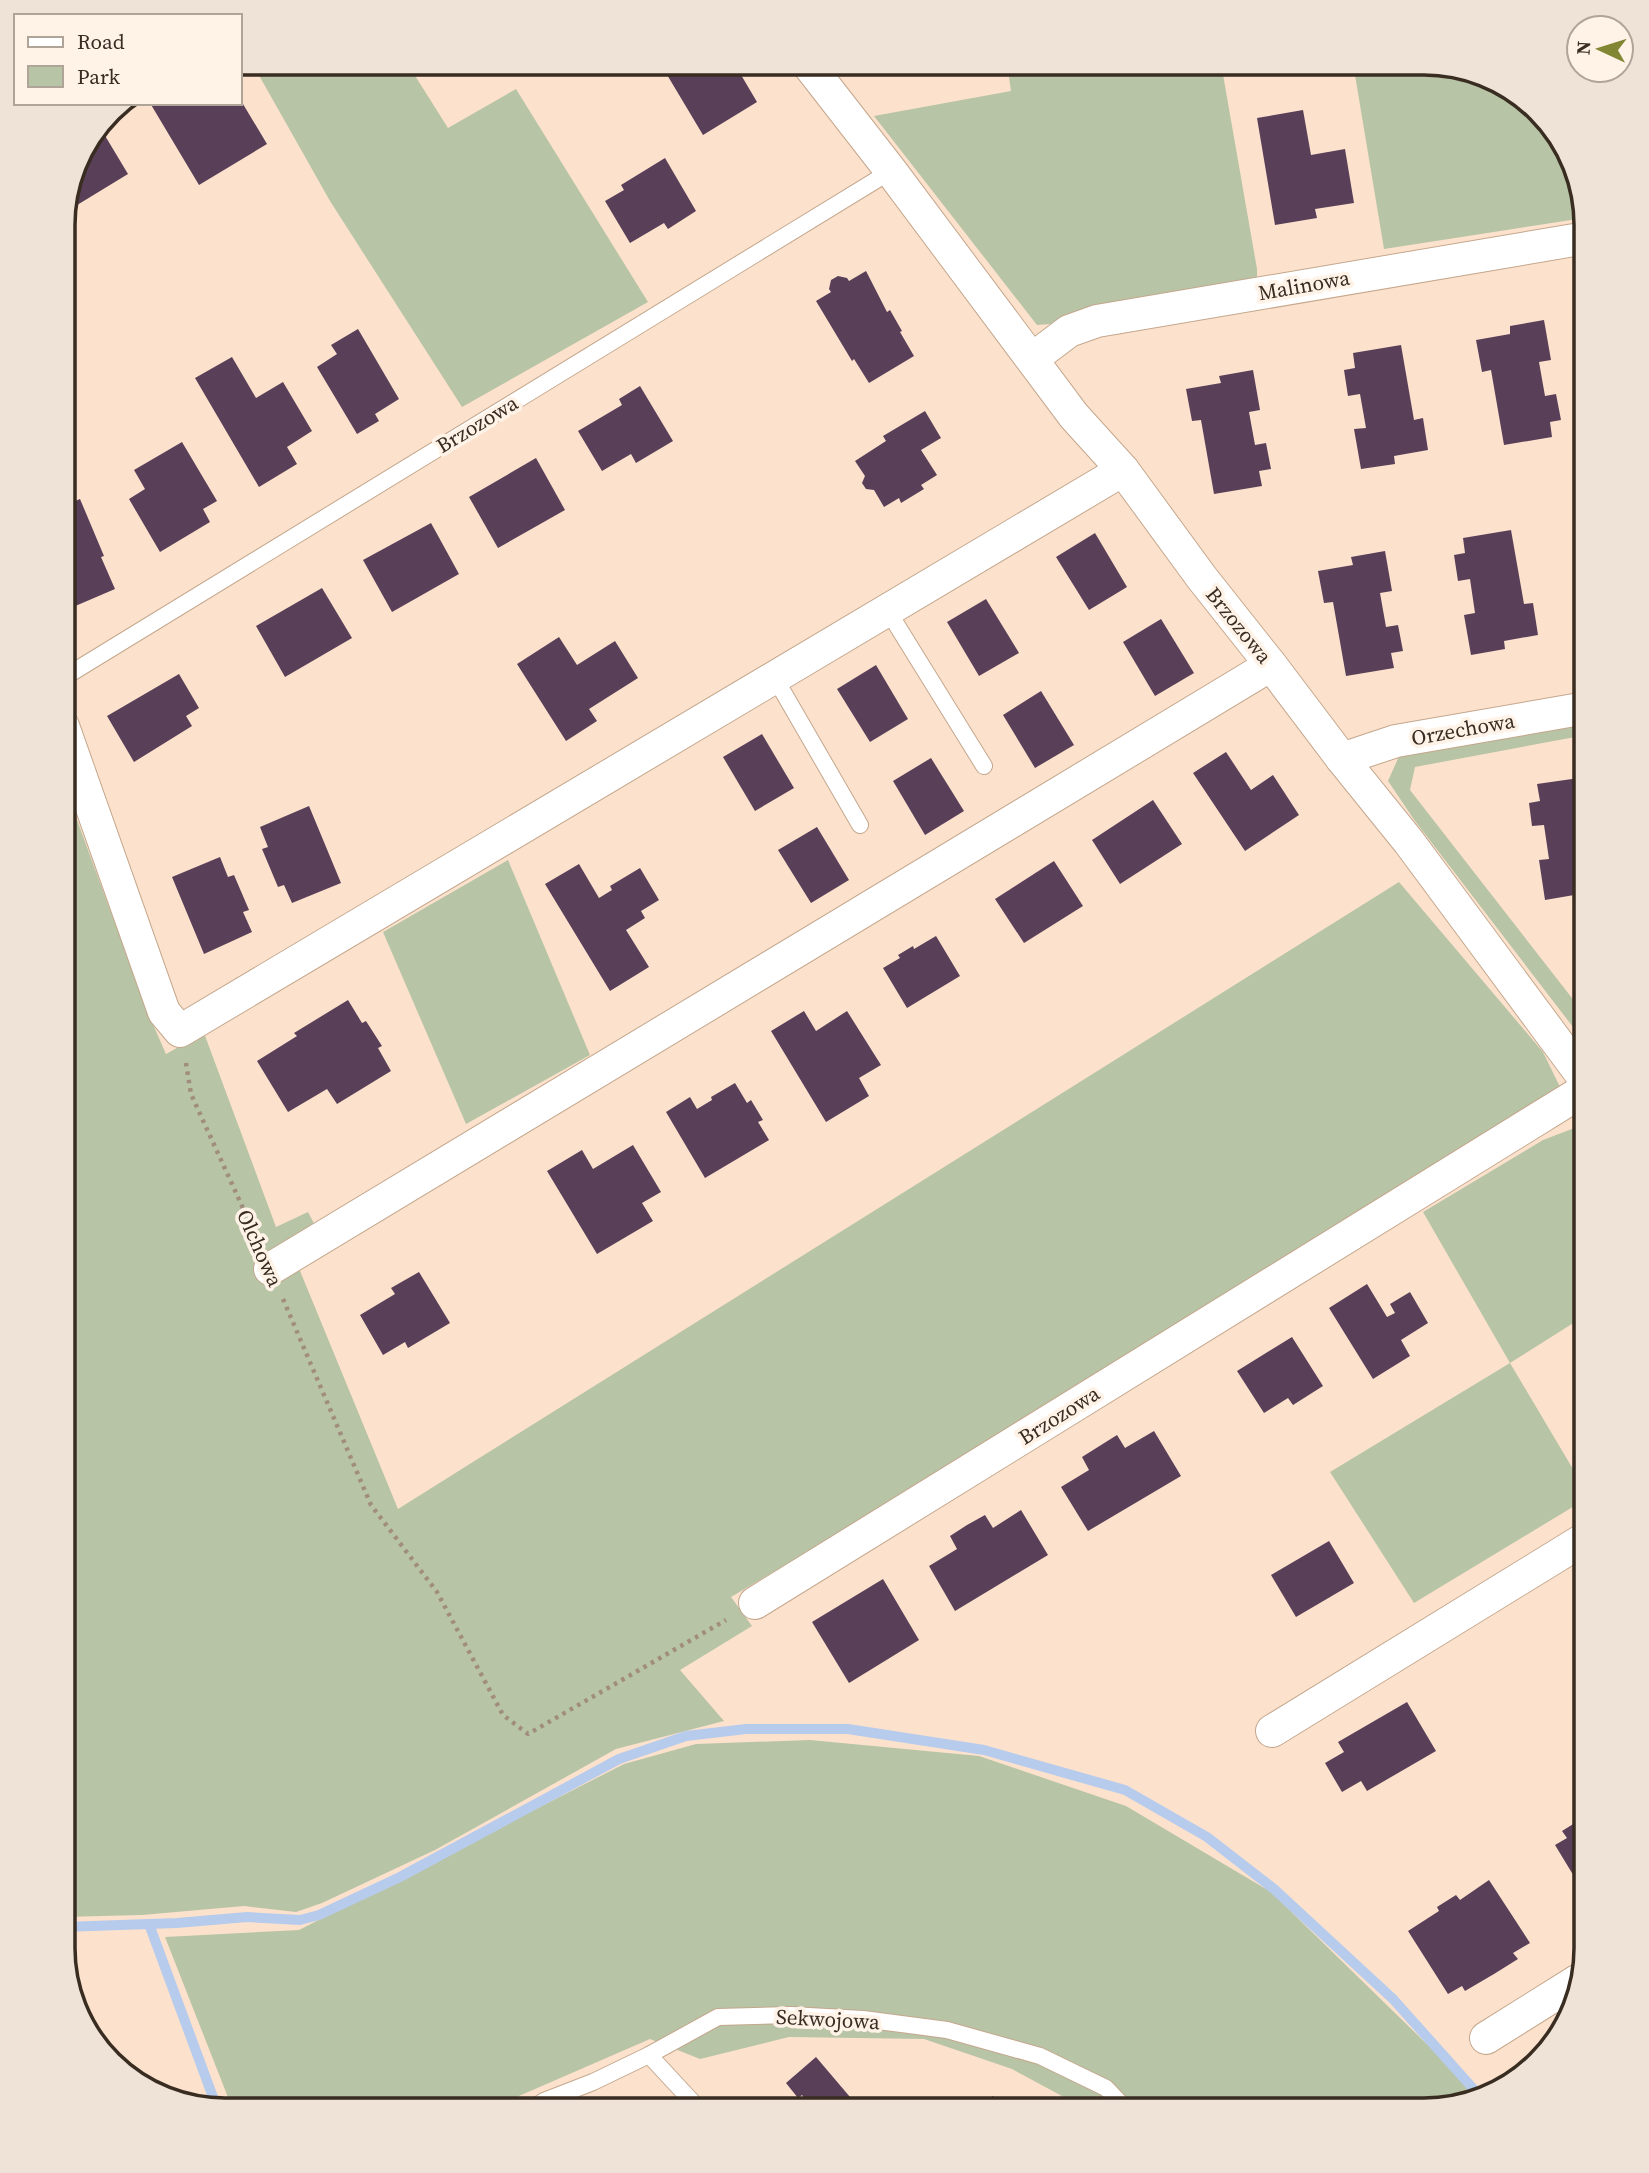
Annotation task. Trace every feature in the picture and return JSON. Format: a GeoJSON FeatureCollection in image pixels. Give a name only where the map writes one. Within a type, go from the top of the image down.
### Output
{"type":"FeatureCollection","features":[{"type":"Feature","properties":{"kind":"street","name":"Brzozowa"},"geometry":{"type":"LineString","coordinates":[[817,75],[1074,416],[1123,470],[1202,578],[1342,760],[1409,842],[1574,1065]]}},
{"type":"Feature","properties":{"kind":"street","name":"Malinowa"},"geometry":{"type":"LineString","coordinates":[[1032,359],[1069,331],[1097,321],[1574,240]]}},
{"type":"Feature","properties":{"kind":"street"},"geometry":{"type":"LineString","coordinates":[[76,762],[164,1012],[180,1031],[1123,470]]}},
{"type":"Feature","properties":{"kind":"street"},"geometry":{"type":"LineString","coordinates":[[270,1269],[1271,665]]}},
{"type":"Feature","properties":{"kind":"street","name":"Orzechowa"},"geometry":{"type":"LineString","coordinates":[[1342,760],[1396,741],[1574,710]]}},
{"type":"Feature","properties":{"kind":"street","name":"Brzozowa"},"geometry":{"type":"LineString","coordinates":[[755,1603],[1574,1096]]}},
{"type":"Feature","properties":{"kind":"street"},"geometry":{"type":"LineString","coordinates":[[1272,1731],[1574,1545]]}},
{"type":"Feature","properties":{"kind":"street"},"geometry":{"type":"LineString","coordinates":[[1486,2038],[1569,1986]]}},
{"type":"Feature","properties":{"kind":"lane","name":"Brzozowa"},"geometry":{"type":"LineString","coordinates":[[76,670],[891,171]]}},
{"type":"Feature","properties":{"kind":"lane"},"geometry":{"type":"LineString","coordinates":[[888,611],[984,766]]}},
{"type":"Feature","properties":{"kind":"lane"},"geometry":{"type":"LineString","coordinates":[[775,678],[860,825]]}},
{"type":"Feature","properties":{"kind":"lane","name":"Sekwojowa"},"geometry":{"type":"LineString","coordinates":[[552,2098],[649,2055],[718,2017],[791,2015],[863,2019],[947,2031],[1040,2056],[1106,2088],[1116,2098]]}},
{"type":"Feature","properties":{"kind":"lane"},"geometry":{"type":"LineString","coordinates":[[649,2055],[689,2098]]}},
{"type":"Feature","properties":{"kind":"path","name":"Olchowa"},"geometry":{"type":"LineString","coordinates":[[180,1031],[191,1094],[270,1269],[371,1505],[437,1592],[503,1715],[528,1734],[755,1603]]}},
{"type":"Feature","properties":{"kind":"green space"},"geometry":{"type":"Polygon","coordinates":[[[259,75],[415,75],[448,128],[516,89],[648,302],[462,407],[330,201],[259,75]]]}},
{"type":"Feature","properties":{"kind":"green space"},"geometry":{"type":"Polygon","coordinates":[[[1009,76],[1223,76],[1257,279],[1068,315],[1051,324],[1037,325],[874,116],[1011,91],[1009,76]]]}},
{"type":"Feature","properties":{"kind":"green space"},"geometry":{"type":"Polygon","coordinates":[[[1355,76],[1434,76],[1472,83],[1499,95],[1537,126],[1566,177],[1573,220],[1384,249],[1355,76]]]}},
{"type":"Feature","properties":{"kind":"green space"},"geometry":{"type":"Polygon","coordinates":[[[1574,724],[1574,737],[1415,767],[1410,790],[1574,1001],[1574,1028],[1415,821],[1388,781],[1400,754],[1574,724]]]}},
{"type":"Feature","properties":{"kind":"green space"},"geometry":{"type":"Polygon","coordinates":[[[76,816],[148,1013],[166,1054],[204,1033],[276,1227],[308,1212],[327,1248],[298,1266],[398,1509],[1399,882],[1543,1052],[1560,1087],[1128,1362],[731,1597],[752,1626],[680,1670],[724,1721],[616,1749],[435,1850],[322,1903],[296,1912],[244,1906],[142,1915],[75,1917],[76,816]]]}},
{"type":"Feature","properties":{"kind":"green space"},"geometry":{"type":"Polygon","coordinates":[[[508,860],[590,1055],[466,1124],[383,932],[508,860]]]}},
{"type":"Feature","properties":{"kind":"green space"},"geometry":{"type":"Polygon","coordinates":[[[1574,1128],[1574,1323],[1510,1363],[1423,1212],[1543,1140],[1574,1128]]]}},
{"type":"Feature","properties":{"kind":"green space"},"geometry":{"type":"Polygon","coordinates":[[[1510,1363],[1574,1471],[1574,1506],[1414,1603],[1330,1472],[1510,1363]]]}},
{"type":"Feature","properties":{"kind":"green space"},"geometry":{"type":"Polygon","coordinates":[[[810,1740],[979,1756],[1126,1806],[1271,1892],[1473,2089],[1424,2098],[1066,2098],[1012,2069],[924,2039],[789,2037],[700,2059],[650,2039],[514,2098],[228,2098],[165,1937],[299,1930],[624,1764],[696,1744],[810,1740]]]}},
{"type":"Feature","properties":{"kind":"building"},"geometry":{"type":"Polygon","coordinates":[[[667,75],[741,75],[757,102],[703,135],[667,75]]]}},
{"type":"Feature","properties":{"kind":"building"},"geometry":{"type":"Polygon","coordinates":[[[242,102],[267,144],[199,185],[151,105],[242,105],[242,102]]]}},
{"type":"Feature","properties":{"kind":"building"},"geometry":{"type":"Polygon","coordinates":[[[1303,110],[1311,155],[1345,149],[1354,203],[1315,209],[1317,218],[1275,225],[1257,118],[1303,110]]]}},
{"type":"Feature","properties":{"kind":"building"},"geometry":{"type":"Polygon","coordinates":[[[105,136],[128,174],[77,205],[80,186],[87,168],[105,136]]]}},
{"type":"Feature","properties":{"kind":"building"},"geometry":{"type":"Polygon","coordinates":[[[665,158],[696,211],[668,229],[664,223],[630,243],[605,201],[624,190],[621,185],[665,158]]]}},
{"type":"Feature","properties":{"kind":"building"},"geometry":{"type":"Polygon","coordinates":[[[866,271],[914,356],[869,383],[854,359],[852,361],[816,301],[831,292],[831,280],[838,276],[849,281],[866,271]]]}},
{"type":"Feature","properties":{"kind":"building"},"geometry":{"type":"Polygon","coordinates":[[[1544,320],[1551,360],[1539,362],[1545,396],[1556,394],[1561,420],[1550,422],[1552,437],[1504,445],[1491,370],[1482,372],[1476,340],[1510,334],[1510,326],[1544,320]]]}},
{"type":"Feature","properties":{"kind":"building"},"geometry":{"type":"Polygon","coordinates":[[[358,329],[399,399],[375,414],[379,421],[357,434],[317,367],[337,354],[331,345],[358,329]]]}},
{"type":"Feature","properties":{"kind":"building"},"geometry":{"type":"Polygon","coordinates":[[[1401,345],[1414,420],[1423,418],[1428,450],[1394,456],[1395,464],[1361,469],[1354,429],[1366,428],[1360,394],[1348,396],[1344,370],[1355,368],[1353,353],[1401,345]]]}},
{"type":"Feature","properties":{"kind":"building"},"geometry":{"type":"Polygon","coordinates":[[[232,357],[256,398],[283,382],[312,431],[287,447],[297,464],[259,487],[195,378],[232,357]]]}},
{"type":"Feature","properties":{"kind":"building"},"geometry":{"type":"Polygon","coordinates":[[[1253,370],[1260,410],[1249,412],[1255,445],[1266,443],[1271,469],[1259,471],[1262,486],[1214,494],[1201,420],[1192,421],[1186,389],[1221,383],[1219,376],[1253,370]]]}},
{"type":"Feature","properties":{"kind":"building"},"geometry":{"type":"Polygon","coordinates":[[[640,386],[673,441],[636,463],[631,454],[602,471],[578,431],[622,405],[619,399],[640,386]]]}},
{"type":"Feature","properties":{"kind":"building"},"geometry":{"type":"Polygon","coordinates":[[[925,411],[941,438],[921,450],[937,475],[921,485],[924,489],[901,503],[899,498],[884,507],[874,490],[866,489],[862,483],[865,476],[855,461],[886,441],[883,436],[925,411]]]}},
{"type":"Feature","properties":{"kind":"building"},"geometry":{"type":"Polygon","coordinates":[[[182,442],[217,501],[203,509],[210,522],[160,552],[129,499],[145,489],[134,470],[182,442]]]}},
{"type":"Feature","properties":{"kind":"building"},"geometry":{"type":"Polygon","coordinates":[[[536,458],[565,510],[498,548],[469,497],[536,458]]]}},
{"type":"Feature","properties":{"kind":"building"},"geometry":{"type":"Polygon","coordinates":[[[80,499],[115,589],[76,606],[76,501],[80,499]]]}},
{"type":"Feature","properties":{"kind":"building"},"geometry":{"type":"Polygon","coordinates":[[[431,523],[459,574],[392,612],[363,560],[431,523]]]}},
{"type":"Feature","properties":{"kind":"building"},"geometry":{"type":"Polygon","coordinates":[[[1511,530],[1524,604],[1533,603],[1538,635],[1504,641],[1505,649],[1471,655],[1464,615],[1475,613],[1470,579],[1458,581],[1454,555],[1465,553],[1463,538],[1511,530]]]}},
{"type":"Feature","properties":{"kind":"building"},"geometry":{"type":"Polygon","coordinates":[[[1095,533],[1127,587],[1089,610],[1056,557],[1095,533]]]}},
{"type":"Feature","properties":{"kind":"building"},"geometry":{"type":"Polygon","coordinates":[[[1385,551],[1392,591],[1380,593],[1386,627],[1398,625],[1403,651],[1391,653],[1394,668],[1346,676],[1333,602],[1324,603],[1318,571],[1353,565],[1351,557],[1385,551]]]}},
{"type":"Feature","properties":{"kind":"building"},"geometry":{"type":"Polygon","coordinates":[[[322,588],[352,638],[285,677],[256,626],[322,588]]]}},
{"type":"Feature","properties":{"kind":"building"},"geometry":{"type":"Polygon","coordinates":[[[986,599],[1019,653],[979,676],[947,622],[986,599]]]}},
{"type":"Feature","properties":{"kind":"building"},"geometry":{"type":"Polygon","coordinates":[[[1161,619],[1194,673],[1155,696],[1123,642],[1161,619]]]}},
{"type":"Feature","properties":{"kind":"building"},"geometry":{"type":"Polygon","coordinates":[[[559,637],[577,665],[615,641],[638,678],[589,709],[597,721],[566,741],[517,664],[559,637]]]}},
{"type":"Feature","properties":{"kind":"building"},"geometry":{"type":"Polygon","coordinates":[[[876,665],[908,719],[870,742],[837,689],[876,665]]]}},
{"type":"Feature","properties":{"kind":"building"},"geometry":{"type":"Polygon","coordinates":[[[179,674],[199,708],[186,716],[192,726],[134,762],[107,716],[179,674]]]}},
{"type":"Feature","properties":{"kind":"building"},"geometry":{"type":"Polygon","coordinates":[[[1041,691],[1074,745],[1035,768],[1003,715],[1041,691]]]}},
{"type":"Feature","properties":{"kind":"building"},"geometry":{"type":"Polygon","coordinates":[[[762,734],[794,788],[755,811],[723,757],[762,734]]]}},
{"type":"Feature","properties":{"kind":"building"},"geometry":{"type":"Polygon","coordinates":[[[1226,752],[1251,790],[1273,775],[1299,815],[1245,851],[1193,773],[1226,752]]]}},
{"type":"Feature","properties":{"kind":"building"},"geometry":{"type":"Polygon","coordinates":[[[931,758],[964,811],[925,835],[893,781],[931,758]]]}},
{"type":"Feature","properties":{"kind":"building"},"geometry":{"type":"Polygon","coordinates":[[[1574,779],[1574,895],[1545,900],[1539,860],[1549,859],[1544,825],[1532,826],[1529,803],[1540,801],[1537,784],[1574,779]]]}},
{"type":"Feature","properties":{"kind":"building"},"geometry":{"type":"Polygon","coordinates":[[[1153,800],[1182,844],[1120,884],[1092,840],[1153,800]]]}},
{"type":"Feature","properties":{"kind":"building"},"geometry":{"type":"Polygon","coordinates":[[[309,806],[341,883],[292,903],[284,885],[278,887],[262,849],[268,847],[260,827],[309,806]]]}},
{"type":"Feature","properties":{"kind":"building"},"geometry":{"type":"Polygon","coordinates":[[[817,827],[849,880],[811,903],[778,850],[817,827]]]}},
{"type":"Feature","properties":{"kind":"building"},"geometry":{"type":"Polygon","coordinates":[[[220,857],[228,877],[234,875],[249,910],[243,912],[252,932],[204,954],[172,877],[220,857]]]}},
{"type":"Feature","properties":{"kind":"building"},"geometry":{"type":"Polygon","coordinates":[[[1054,861],[1083,906],[1024,943],[995,899],[1054,861]]]}},
{"type":"Feature","properties":{"kind":"building"},"geometry":{"type":"Polygon","coordinates":[[[579,864],[599,898],[612,890],[610,886],[640,868],[659,900],[641,911],[645,918],[626,930],[649,967],[610,991],[545,884],[579,864]]]}},
{"type":"Feature","properties":{"kind":"building"},"geometry":{"type":"Polygon","coordinates":[[[936,936],[960,976],[907,1008],[883,968],[900,958],[898,955],[936,936]]]}},
{"type":"Feature","properties":{"kind":"building"},"geometry":{"type":"Polygon","coordinates":[[[348,1000],[362,1023],[366,1021],[382,1046],[378,1048],[391,1071],[337,1104],[327,1089],[288,1112],[257,1061],[297,1036],[294,1033],[348,1000]]]}},
{"type":"Feature","properties":{"kind":"building"},"geometry":{"type":"Polygon","coordinates":[[[804,1011],[816,1031],[847,1011],[881,1065],[859,1078],[869,1096],[826,1122],[771,1031],[804,1011]]]}},
{"type":"Feature","properties":{"kind":"building"},"geometry":{"type":"Polygon","coordinates":[[[735,1083],[747,1103],[751,1100],[763,1120],[758,1122],[769,1140],[705,1178],[666,1112],[690,1097],[697,1109],[735,1083]]]}},
{"type":"Feature","properties":{"kind":"building"},"geometry":{"type":"Polygon","coordinates":[[[633,1145],[661,1192],[642,1203],[653,1221],[597,1254],[547,1171],[582,1150],[593,1169],[633,1145]]]}},
{"type":"Feature","properties":{"kind":"building"},"geometry":{"type":"Polygon","coordinates":[[[419,1272],[450,1323],[408,1348],[405,1342],[383,1355],[360,1315],[395,1294],[391,1288],[419,1272]]]}},
{"type":"Feature","properties":{"kind":"building"},"geometry":{"type":"Polygon","coordinates":[[[1367,1284],[1387,1317],[1395,1313],[1390,1304],[1410,1292],[1428,1323],[1401,1340],[1410,1356],[1373,1379],[1329,1308],[1367,1284]]]}},
{"type":"Feature","properties":{"kind":"building"},"geometry":{"type":"Polygon","coordinates":[[[1292,1337],[1323,1386],[1293,1405],[1288,1398],[1264,1413],[1237,1371],[1292,1337]]]}},
{"type":"Feature","properties":{"kind":"building"},"geometry":{"type":"Polygon","coordinates":[[[1154,1431],[1181,1476],[1088,1531],[1061,1487],[1089,1470],[1082,1457],[1117,1435],[1125,1448],[1154,1431]]]}},
{"type":"Feature","properties":{"kind":"building"},"geometry":{"type":"Polygon","coordinates":[[[1021,1510],[1048,1555],[955,1611],[929,1566],[957,1549],[950,1536],[967,1525],[985,1515],[993,1528],[1021,1510]]]}},
{"type":"Feature","properties":{"kind":"building"},"geometry":{"type":"Polygon","coordinates":[[[1329,1541],[1354,1583],[1296,1617],[1271,1575],[1329,1541]]]}},
{"type":"Feature","properties":{"kind":"building"},"geometry":{"type":"Polygon","coordinates":[[[883,1579],[919,1640],[849,1683],[812,1622],[883,1579]]]}},
{"type":"Feature","properties":{"kind":"building"},"geometry":{"type":"Polygon","coordinates":[[[1407,1702],[1436,1751],[1367,1791],[1361,1781],[1342,1792],[1325,1763],[1344,1752],[1338,1742],[1407,1702]]]}},
{"type":"Feature","properties":{"kind":"building"},"geometry":{"type":"Polygon","coordinates":[[[1574,1824],[1574,1876],[1555,1845],[1567,1838],[1562,1831],[1574,1824]]]}},
{"type":"Feature","properties":{"kind":"building"},"geometry":{"type":"Polygon","coordinates":[[[1489,1880],[1530,1943],[1513,1953],[1518,1959],[1494,1974],[1465,1991],[1462,1986],[1448,1994],[1408,1931],[1439,1911],[1437,1907],[1456,1895],[1460,1900],[1489,1880]]]}},
{"type":"Feature","properties":{"kind":"building"},"geometry":{"type":"Polygon","coordinates":[[[816,2057],[850,2097],[804,2098],[802,2095],[798,2098],[786,2083],[816,2057]]]}},
{"type":"Feature","properties":{"kind":"waterway"},"geometry":{"type":"LineString","coordinates":[[75,1927],[247,1917],[300,1920],[319,1915],[400,1877],[619,1759],[686,1736],[746,1729],[848,1729],[984,1750],[1125,1790],[1207,1837],[1274,1889],[1393,1999],[1473,2089]]}},
{"type":"Feature","properties":{"kind":"waterway"},"geometry":{"type":"LineString","coordinates":[[149,1924],[213,2097]]}}]}
